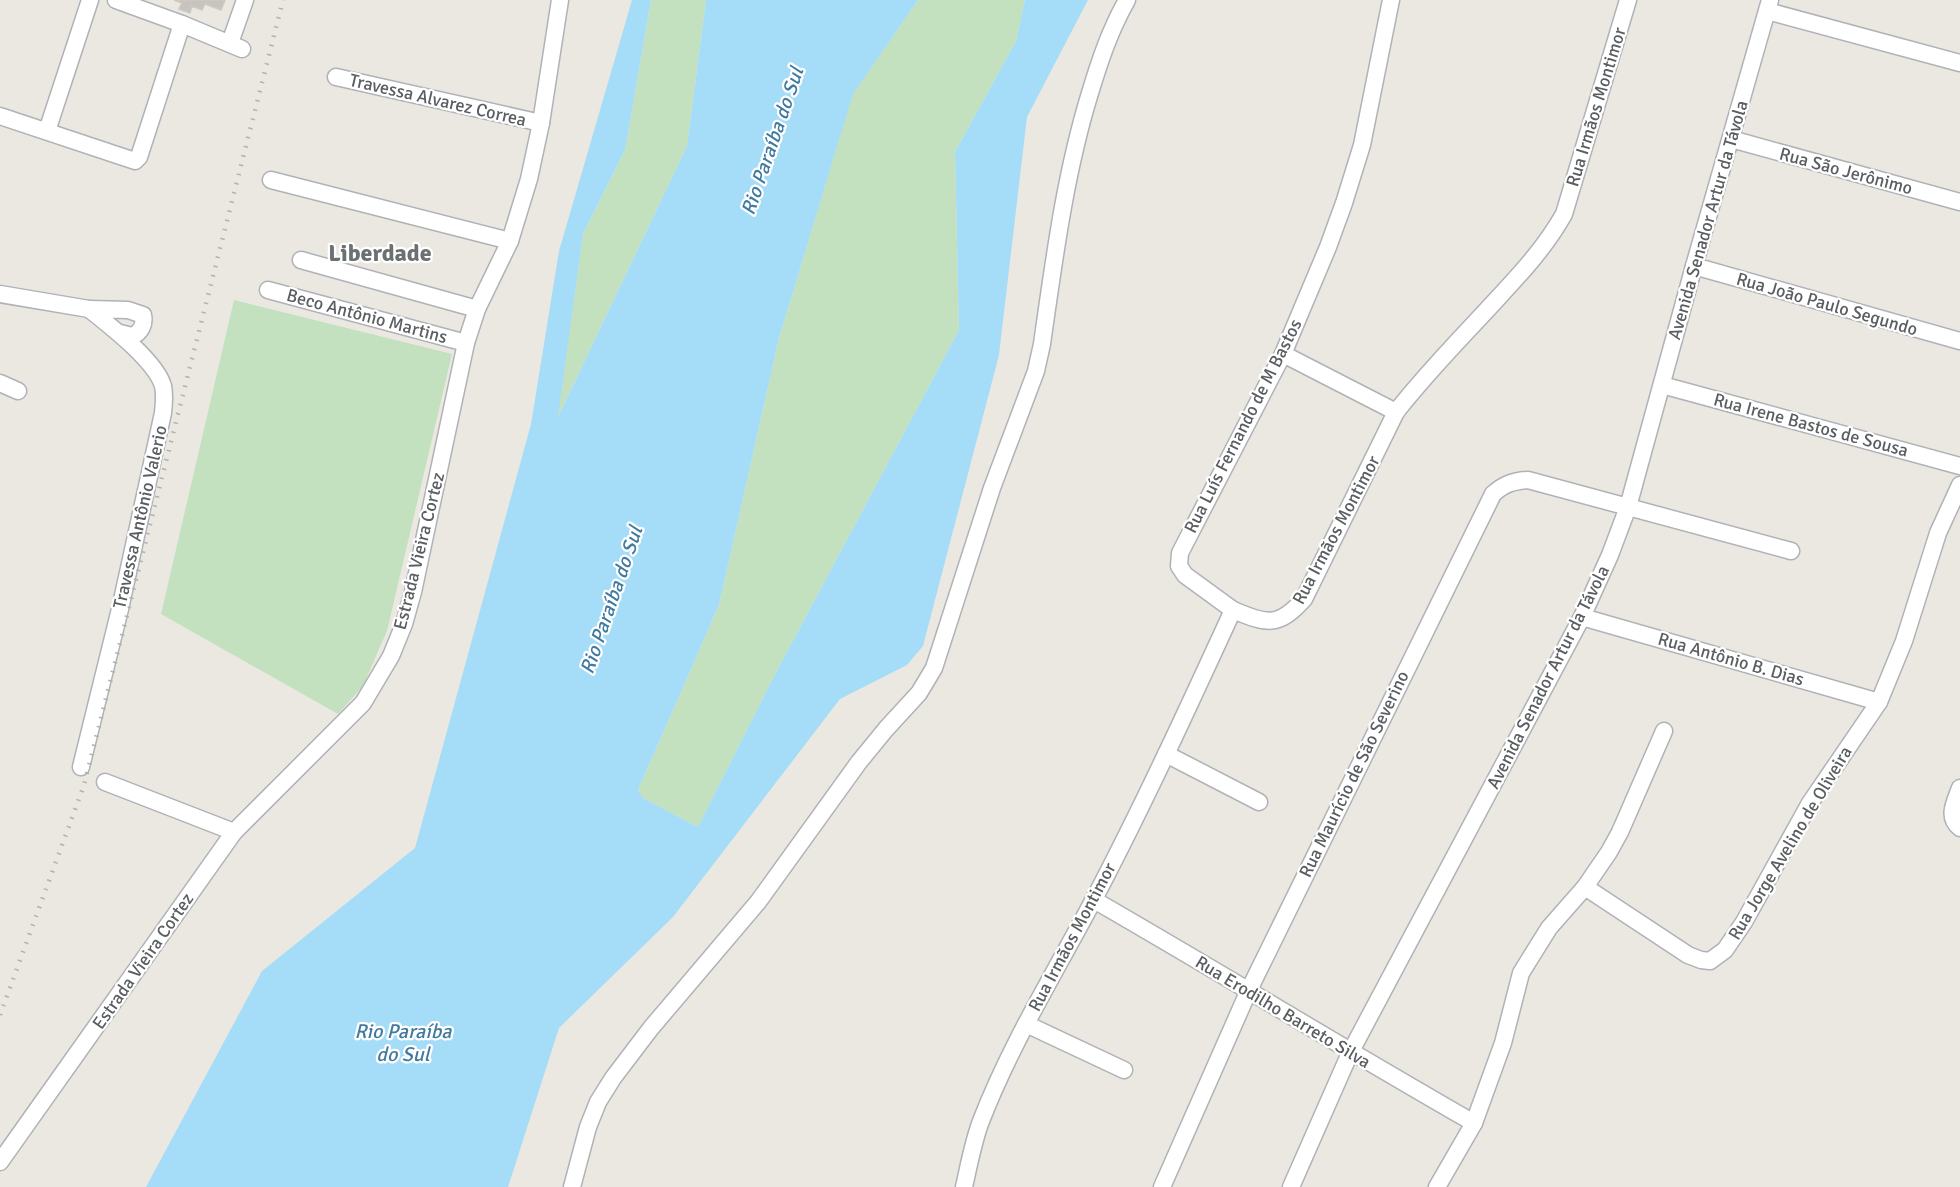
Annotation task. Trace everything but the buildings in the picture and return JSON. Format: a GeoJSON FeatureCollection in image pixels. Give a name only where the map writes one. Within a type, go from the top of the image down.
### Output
{"type":"FeatureCollection","features":[{"type":"Feature","properties":{"kind":"street"},"geometry":{"type":"LineString","coordinates":[[46,131],[90,0]]}},
{"type":"Feature","properties":{"kind":"street"},"geometry":{"type":"LineString","coordinates":[[116,0],[236,46],[245,0]]}},
{"type":"Feature","properties":{"kind":"street","name":"Estrada Vieira Cortez"},"geometry":{"type":"LineString","coordinates":[[0,1162],[234,832],[363,704],[391,656],[404,624],[413,592],[466,343],[477,309],[510,241],[529,179],[541,123],[560,0]]}},
{"type":"Feature","properties":{"kind":"street"},"geometry":{"type":"LineString","coordinates":[[572,1187],[588,1127],[598,1102],[613,1078],[651,1028],[758,902],[859,762],[919,693],[934,668],[992,488],[1036,370],[1074,146],[1104,48],[1127,0]]}},
{"type":"Feature","properties":{"kind":"street","name":"Rua Luís Fernando de M Bastos"},"geometry":{"type":"LineString","coordinates":[[1233,610],[1185,575],[1179,566],[1179,561],[1184,542],[1283,354],[1344,203],[1362,145],[1390,0]]}},
{"type":"Feature","properties":{"kind":"street","name":"Rua Irmãos Montimor"},"geometry":{"type":"LineString","coordinates":[[964,1187],[981,1120],[1026,1024],[1094,900],[1166,754],[1233,610],[1259,621],[1277,620],[1286,617],[1304,599],[1396,412],[1414,389],[1526,269],[1560,222],[1628,0]]}},
{"type":"Feature","properties":{"kind":"street"},"geometry":{"type":"LineString","coordinates":[[1768,5],[1960,63]]}},
{"type":"Feature","properties":{"kind":"street","name":"Avenida Senador Artur da Távola"},"geometry":{"type":"LineString","coordinates":[[1292,1187],[1350,1053],[1582,617],[1610,555],[1628,507],[1768,5]]}},
{"type":"Feature","properties":{"kind":"street"},"geometry":{"type":"LineString","coordinates":[[0,116],[135,161],[139,157],[182,24]]}},
{"type":"Feature","properties":{"kind":"street","name":"Travessa Alvarez Correa"},"geometry":{"type":"LineString","coordinates":[[336,77],[541,123]]}},
{"type":"Feature","properties":{"kind":"street","name":"Rua São Jerônimo"},"geometry":{"type":"LineString","coordinates":[[1731,139],[1960,202]]}},
{"type":"Feature","properties":{"kind":"street"},"geometry":{"type":"LineString","coordinates":[[271,180],[510,241]]}},
{"type":"Feature","properties":{"kind":"street"},"geometry":{"type":"LineString","coordinates":[[301,260],[477,309]]}},
{"type":"Feature","properties":{"kind":"street","name":"Rua João Paulo Segundo"},"geometry":{"type":"LineString","coordinates":[[1694,266],[1960,341]]}},
{"type":"Feature","properties":{"kind":"street","name":"Beco Antônio Martins"},"geometry":{"type":"LineString","coordinates":[[268,290],[466,343]]}},
{"type":"Feature","properties":{"kind":"street"},"geometry":{"type":"LineString","coordinates":[[0,294],[89,309],[128,310],[143,315],[138,333],[132,336],[120,333]]}},
{"type":"Feature","properties":{"kind":"street","name":"Travessa Antônio Valerio"},"geometry":{"type":"LineString","coordinates":[[81,767],[120,609],[163,413],[162,384],[149,365],[120,333],[89,309]]}},
{"type":"Feature","properties":{"kind":"street"},"geometry":{"type":"LineString","coordinates":[[1283,354],[1396,412]]}},
{"type":"Feature","properties":{"kind":"street"},"geometry":{"type":"LineString","coordinates":[[0,383],[18,391]]}},
{"type":"Feature","properties":{"kind":"street","name":"Rua Irene Bastos de Sousa"},"geometry":{"type":"LineString","coordinates":[[1662,385],[1960,466]]}},
{"type":"Feature","properties":{"kind":"street","name":"Rua Maurício de São Severino"},"geometry":{"type":"LineString","coordinates":[[1162,1187],[1248,990],[1493,494],[1512,481],[1528,480],[1791,551]]}},
{"type":"Feature","properties":{"kind":"street","name":"Rua Jorge Avelino de Oliveira"},"geometry":{"type":"LineString","coordinates":[[1585,887],[1688,955],[1710,961],[1725,950],[1744,922],[1810,803],[1879,702],[1904,641],[1938,532],[1960,485]]}},
{"type":"Feature","properties":{"kind":"street","name":"Rua Antônio B. Dias"},"geometry":{"type":"LineString","coordinates":[[1582,617],[1879,702]]}},
{"type":"Feature","properties":{"kind":"street"},"geometry":{"type":"LineString","coordinates":[[1437,1187],[1474,1123],[1503,1043],[1521,973],[1549,928],[1585,887],[1620,832],[1664,731]]}},
{"type":"Feature","properties":{"kind":"street"},"geometry":{"type":"LineString","coordinates":[[1166,754],[1259,802]]}},
{"type":"Feature","properties":{"kind":"street"},"geometry":{"type":"LineString","coordinates":[[105,782],[234,832]]}},
{"type":"Feature","properties":{"kind":"street"},"geometry":{"type":"LineString","coordinates":[[1960,788],[1952,813],[1954,822],[1960,828]]}},
{"type":"Feature","properties":{"kind":"street","name":"Rua Erodilho Barreto Silva"},"geometry":{"type":"LineString","coordinates":[[1094,900],[1350,1053],[1474,1123]]}},
{"type":"Feature","properties":{"kind":"street"},"geometry":{"type":"LineString","coordinates":[[1026,1024],[1124,1070]]}},
{"type":"Feature","properties":{"kind":"green space"},"geometry":{"type":"Polygon","coordinates":[[[651,0],[706,0],[687,146],[557,419],[583,234],[625,150],[651,0]]]}},
{"type":"Feature","properties":{"kind":"green space"},"geometry":{"type":"Polygon","coordinates":[[[918,0],[1025,0],[1016,41],[955,152],[959,330],[773,678],[698,827],[643,798],[638,790],[719,605],[779,338],[853,93],[918,0]]]}},
{"type":"Feature","properties":{"kind":"green space"},"geometry":{"type":"Polygon","coordinates":[[[234,300],[452,354],[387,631],[363,686],[338,714],[161,614],[234,300]]]}},
{"type":"Feature","properties":{"kind":"water","name":"Rio Paraíba do Sul"},"geometry":{"type":"Polygon","coordinates":[[[632,0],[651,0],[625,150],[583,234],[558,417],[687,146],[706,0],[918,0],[853,94],[779,338],[719,605],[638,790],[643,798],[698,827],[773,678],[959,330],[955,152],[1016,41],[1025,0],[1088,0],[1027,117],[999,355],[923,646],[907,665],[840,699],[673,917],[559,1028],[508,1187],[146,1187],[262,971],[415,848],[531,424],[559,251],[632,0]]]}},
{"type":"Feature","properties":{"kind":"railway"},"geometry":{"type":"LineString","coordinates":[[0,1015],[84,785],[283,0]]}},
{"type":"Feature","properties":{"kind":"district","name":"Liberdade"},"geometry":{"type":"Point","coordinates":[380,253]}}]}
